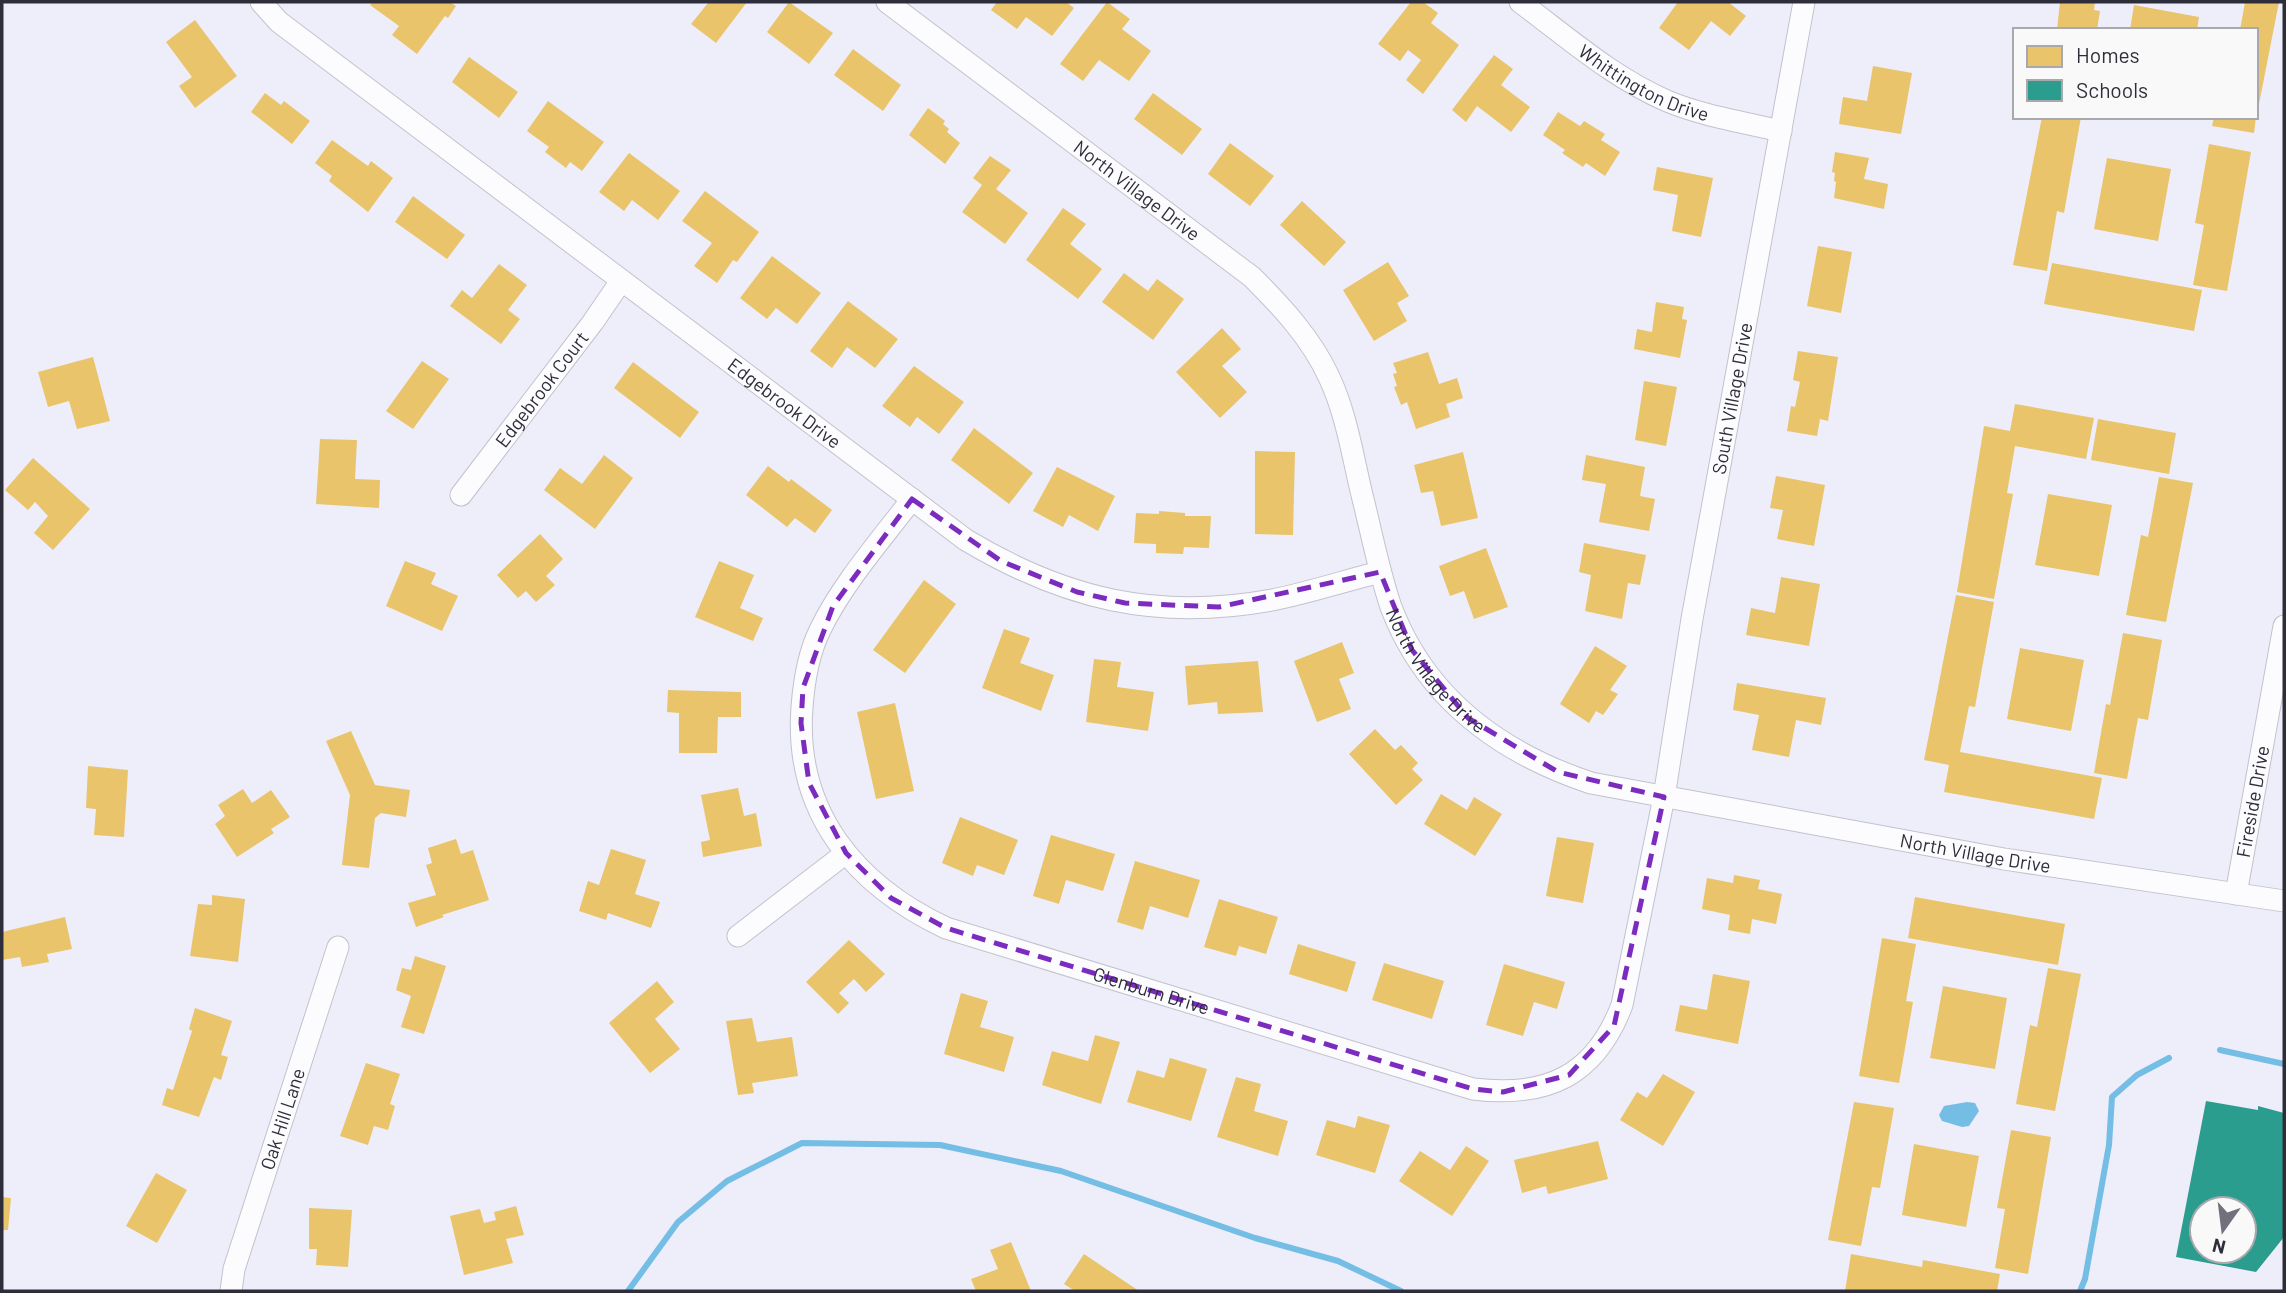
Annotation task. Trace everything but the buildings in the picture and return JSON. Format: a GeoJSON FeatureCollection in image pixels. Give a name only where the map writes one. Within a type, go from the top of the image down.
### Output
{"type":"FeatureCollection","features":[{"type":"Feature","properties":{"kind":"street","name":"Edgebrook Drive"},"geometry":{"type":"LineString","coordinates":[[261,2],[279,22],[621,281],[966,540],[1001,561],[1077,592],[1125,603],[1165,608],[1219,607],[1273,599],[1380,572]]}},
{"type":"Feature","properties":{"kind":"street","name":"North Village Drive"},"geometry":{"type":"LineString","coordinates":[[887,2],[1252,277],[1285,309],[1312,347],[1329,377],[1342,409],[1380,572],[1392,609],[1412,650],[1439,687],[1468,718],[1496,739],[1558,772],[1591,783],[2004,859],[2284,901]]}},
{"type":"Feature","properties":{"kind":"street","name":"Whittington Drive"},"geometry":{"type":"LineString","coordinates":[[1520,2],[1603,65],[1668,102],[1704,114],[1781,131]]}},
{"type":"Feature","properties":{"kind":"street","name":"South Village Drive"},"geometry":{"type":"LineString","coordinates":[[1664,797],[1692,619],[1804,2]]}},
{"type":"Feature","properties":{"kind":"street","name":"Edgebrook Court"},"geometry":{"type":"LineString","coordinates":[[461,495],[593,322],[621,281]]}},
{"type":"Feature","properties":{"kind":"street","name":"Glenburn Drive"},"geometry":{"type":"LineString","coordinates":[[912,499],[833,606],[819,632],[809,659],[803,688],[803,753],[809,783],[820,810],[846,853],[865,876],[891,898],[946,928],[1473,1088],[1503,1093],[1527,1090],[1549,1085],[1587,1062],[1614,1026],[1622,1005],[1664,797]]}},
{"type":"Feature","properties":{"kind":"street","name":"Fireside Drive"},"geometry":{"type":"LineString","coordinates":[[2236,894],[2284,626]]}},
{"type":"Feature","properties":{"kind":"street"},"geometry":{"type":"LineString","coordinates":[[738,936],[846,853]]}},
{"type":"Feature","properties":{"kind":"street","name":"Oak Hill Lane"},"geometry":{"type":"LineString","coordinates":[[231,1291],[234,1269],[338,947]]}},
{"type":"Feature","properties":{"kind":"highlighted area"},"geometry":{"type":"Polygon","coordinates":[[[912,499],[1001,561],[1077,592],[1125,603],[1219,607],[1380,572],[1412,650],[1468,718],[1558,772],[1664,797],[1614,1026],[1569,1075],[1503,1092],[1473,1089],[946,928],[891,898],[846,853],[809,783],[801,723],[803,688],[833,606],[912,499]]]}},
{"type":"Feature","properties":{"kind":"water"},"geometry":{"type":"Polygon","coordinates":[[[1975,1103],[1979,1111],[1969,1126],[1962,1127],[1942,1121],[1939,1115],[1944,1106],[1975,1103]]]}},
{"type":"Feature","properties":{"kind":"waterway"},"geometry":{"type":"LineString","coordinates":[[2220,1050],[2284,1064]]}},
{"type":"Feature","properties":{"kind":"waterway"},"geometry":{"type":"LineString","coordinates":[[2080,1291],[2085,1279],[2109,1145],[2112,1097],[2137,1075],[2169,1058]]}},
{"type":"Feature","properties":{"kind":"waterway"},"geometry":{"type":"LineString","coordinates":[[628,1291],[678,1222],[727,1181],[802,1143],[940,1145],[1061,1171],[1255,1238],[1338,1261],[1401,1291]]}}]}
